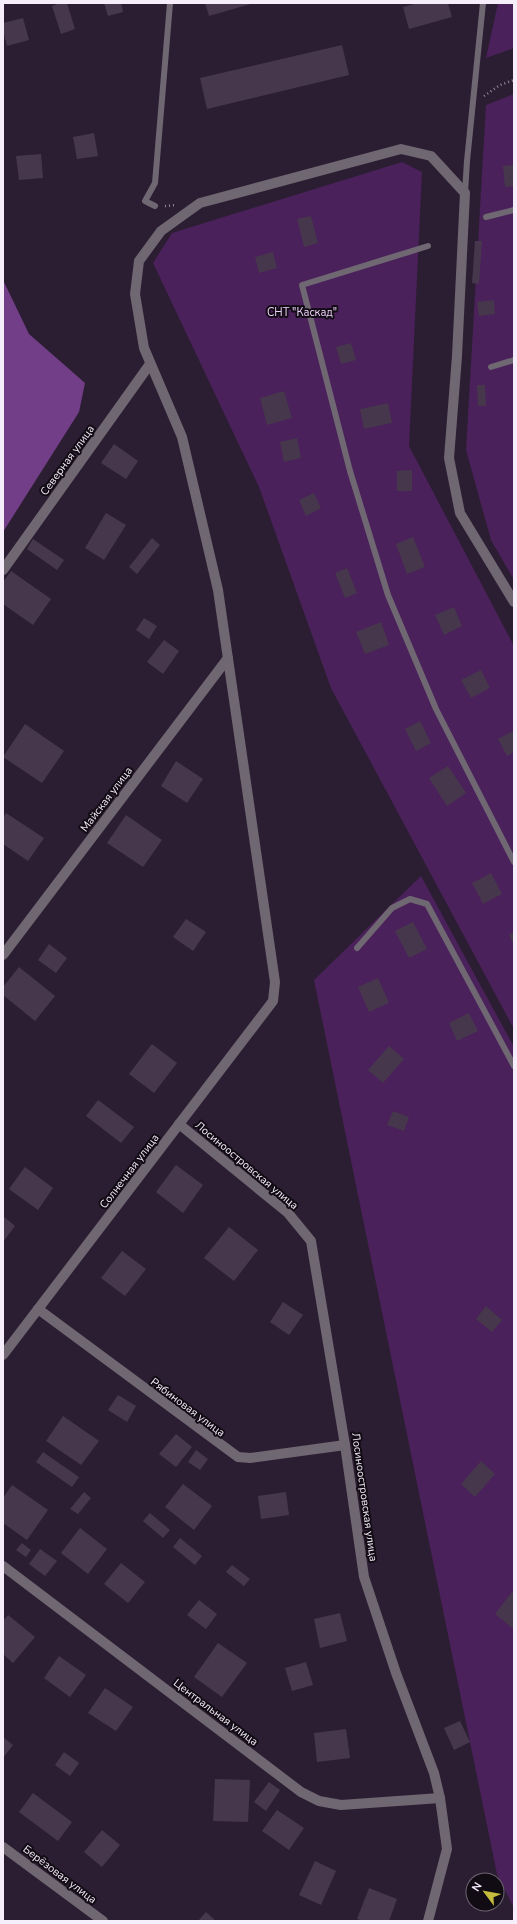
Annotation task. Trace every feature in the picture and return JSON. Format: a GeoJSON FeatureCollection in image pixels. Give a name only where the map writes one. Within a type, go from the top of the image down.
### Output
{"type":"FeatureCollection","features":[{"type":"Feature","properties":{"kind":"street"},"geometry":{"type":"LineString","coordinates":[[228,658],[218,590],[182,437],[144,348],[135,294],[139,261],[161,231],[200,203],[401,149],[431,156],[465,193],[457,356],[449,458],[460,513],[514,602]]}},
{"type":"Feature","properties":{"kind":"street","name":"Северная улица"},"geometry":{"type":"LineString","coordinates":[[3,570],[150,364]]}},
{"type":"Feature","properties":{"kind":"street","name":"Майская улица"},"geometry":{"type":"LineString","coordinates":[[3,955],[228,658]]}},
{"type":"Feature","properties":{"kind":"street","name":"Солнечная улица"},"geometry":{"type":"LineString","coordinates":[[3,1355],[273,1001],[275,982],[228,658]]}},
{"type":"Feature","properties":{"kind":"street","name":"Лосиноостровская улица"},"geometry":{"type":"LineString","coordinates":[[179,1124],[288,1213],[311,1241],[345,1445],[364,1577],[396,1673],[434,1773],[440,1798],[447,1849],[428,1921]]}},
{"type":"Feature","properties":{"kind":"street","name":"Рябиновая улица"},"geometry":{"type":"LineString","coordinates":[[38,1309],[238,1457],[250,1458],[345,1445]]}},
{"type":"Feature","properties":{"kind":"street","name":"Центральная улица"},"geometry":{"type":"LineString","coordinates":[[3,1566],[301,1792],[319,1801],[340,1805],[440,1798]]}},
{"type":"Feature","properties":{"kind":"street","name":"Берёзовая улица"},"geometry":{"type":"LineString","coordinates":[[3,1847],[103,1921]]}},
{"type":"Feature","properties":{"kind":"lane"},"geometry":{"type":"LineString","coordinates":[[155,206],[145,201],[155,183],[170,3]]}},
{"type":"Feature","properties":{"kind":"lane"},"geometry":{"type":"LineString","coordinates":[[465,193],[472,105],[483,3]]}},
{"type":"Feature","properties":{"kind":"lane"},"geometry":{"type":"LineString","coordinates":[[486,217],[514,210]]}},
{"type":"Feature","properties":{"kind":"lane"},"geometry":{"type":"LineString","coordinates":[[428,246],[302,285],[350,471],[388,595],[436,709],[514,862]]}},
{"type":"Feature","properties":{"kind":"lane"},"geometry":{"type":"LineString","coordinates":[[491,367],[514,360]]}},
{"type":"Feature","properties":{"kind":"lane"},"geometry":{"type":"LineString","coordinates":[[357,948],[392,908],[410,899],[427,904],[514,1066]]}},
{"type":"Feature","properties":{"kind":"path"},"geometry":{"type":"LineString","coordinates":[[472,105],[500,85],[514,80]]}},
{"type":"Feature","properties":{"kind":"green space"},"geometry":{"type":"Polygon","coordinates":[[[498,3],[514,3],[514,48],[486,58],[498,3]]]}},
{"type":"Feature","properties":{"kind":"green space"},"geometry":{"type":"Polygon","coordinates":[[[514,94],[514,580],[491,540],[466,450],[486,105],[514,94]]]}},
{"type":"Feature","properties":{"kind":"green space","name":"СНТ \"Каскад\""},"geometry":{"type":"Polygon","coordinates":[[[402,162],[422,172],[409,446],[514,646],[514,1029],[331,688],[259,487],[153,263],[172,233],[402,162]]]}},
{"type":"Feature","properties":{"kind":"green space"},"geometry":{"type":"Polygon","coordinates":[[[421,876],[514,1047],[514,1908],[505,1890],[505,1872],[497,1872],[314,980],[421,876]]]}},
{"type":"Feature","properties":{"kind":"shaded area"},"geometry":{"type":"Polygon","coordinates":[[[3,280],[29,334],[85,383],[79,412],[3,532],[3,280]]]}},
{"type":"Feature","properties":{"kind":"building"},"geometry":{"type":"Polygon","coordinates":[[[60,3],[67,3],[75,29],[61,34],[52,6],[60,3]]]}},
{"type":"Feature","properties":{"kind":"building"},"geometry":{"type":"Polygon","coordinates":[[[104,3],[121,3],[123,12],[108,16],[104,3]]]}},
{"type":"Feature","properties":{"kind":"building"},"geometry":{"type":"Polygon","coordinates":[[[205,3],[254,3],[209,16],[205,3]]]}},
{"type":"Feature","properties":{"kind":"building"},"geometry":{"type":"Polygon","coordinates":[[[418,3],[448,3],[452,17],[409,29],[403,7],[418,3]]]}},
{"type":"Feature","properties":{"kind":"building"},"geometry":{"type":"Polygon","coordinates":[[[23,18],[29,40],[7,46],[3,31],[3,23],[23,18]]]}},
{"type":"Feature","properties":{"kind":"building"},"geometry":{"type":"Polygon","coordinates":[[[342,45],[349,75],[207,109],[200,78],[342,45]]]}},
{"type":"Feature","properties":{"kind":"building"},"geometry":{"type":"Polygon","coordinates":[[[94,133],[98,156],[77,159],[73,137],[94,133]]]}},
{"type":"Feature","properties":{"kind":"building"},"geometry":{"type":"Polygon","coordinates":[[[41,154],[43,178],[19,180],[16,156],[41,154]]]}},
{"type":"Feature","properties":{"kind":"building"},"geometry":{"type":"Polygon","coordinates":[[[514,165],[514,186],[505,187],[503,166],[514,165]]]}},
{"type":"Feature","properties":{"kind":"building"},"geometry":{"type":"Polygon","coordinates":[[[311,216],[318,243],[304,247],[297,219],[311,216]]]}},
{"type":"Feature","properties":{"kind":"building"},"geometry":{"type":"Polygon","coordinates":[[[475,241],[482,241],[479,284],[472,283],[475,241]]]}},
{"type":"Feature","properties":{"kind":"building"},"geometry":{"type":"Polygon","coordinates":[[[273,252],[277,268],[259,273],[255,257],[273,252]]]}},
{"type":"Feature","properties":{"kind":"building"},"geometry":{"type":"Polygon","coordinates":[[[494,300],[495,314],[479,316],[477,302],[494,300]]]}},
{"type":"Feature","properties":{"kind":"building"},"geometry":{"type":"Polygon","coordinates":[[[351,343],[356,360],[341,364],[336,347],[351,343]]]}},
{"type":"Feature","properties":{"kind":"building"},"geometry":{"type":"Polygon","coordinates":[[[477,385],[485,385],[486,406],[478,406],[477,385]]]}},
{"type":"Feature","properties":{"kind":"building"},"geometry":{"type":"Polygon","coordinates":[[[284,391],[292,418],[267,425],[260,398],[284,391]]]}},
{"type":"Feature","properties":{"kind":"building"},"geometry":{"type":"Polygon","coordinates":[[[388,403],[392,423],[364,429],[360,409],[388,403]]]}},
{"type":"Feature","properties":{"kind":"building"},"geometry":{"type":"Polygon","coordinates":[[[297,438],[301,458],[284,462],[280,442],[297,438]]]}},
{"type":"Feature","properties":{"kind":"building"},"geometry":{"type":"Polygon","coordinates":[[[114,444],[138,461],[126,479],[101,463],[114,444]]]}},
{"type":"Feature","properties":{"kind":"building"},"geometry":{"type":"Polygon","coordinates":[[[412,470],[412,491],[397,491],[397,471],[412,470]]]}},
{"type":"Feature","properties":{"kind":"building"},"geometry":{"type":"Polygon","coordinates":[[[314,493],[321,508],[306,516],[299,500],[314,493]]]}},
{"type":"Feature","properties":{"kind":"building"},"geometry":{"type":"Polygon","coordinates":[[[106,513],[126,525],[104,560],[85,548],[106,513]]]}},
{"type":"Feature","properties":{"kind":"building"},"geometry":{"type":"Polygon","coordinates":[[[413,537],[425,567],[407,574],[396,544],[413,537]]]}},
{"type":"Feature","properties":{"kind":"building"},"geometry":{"type":"Polygon","coordinates":[[[152,538],[160,545],[137,574],[129,567],[152,538]]]}},
{"type":"Feature","properties":{"kind":"building"},"geometry":{"type":"Polygon","coordinates":[[[33,539],[64,560],[57,570],[27,549],[33,539]]]}},
{"type":"Feature","properties":{"kind":"building"},"geometry":{"type":"Polygon","coordinates":[[[347,568],[357,593],[345,598],[335,573],[347,568]]]}},
{"type":"Feature","properties":{"kind":"building"},"geometry":{"type":"Polygon","coordinates":[[[11,571],[51,599],[33,625],[3,604],[3,582],[11,571]]]}},
{"type":"Feature","properties":{"kind":"building"},"geometry":{"type":"Polygon","coordinates":[[[454,607],[462,626],[444,635],[435,615],[454,607]]]}},
{"type":"Feature","properties":{"kind":"building"},"geometry":{"type":"Polygon","coordinates":[[[144,618],[157,626],[149,639],[136,630],[144,618]]]}},
{"type":"Feature","properties":{"kind":"building"},"geometry":{"type":"Polygon","coordinates":[[[381,622],[389,645],[365,654],[356,632],[381,622]]]}},
{"type":"Feature","properties":{"kind":"building"},"geometry":{"type":"Polygon","coordinates":[[[164,640],[179,651],[163,674],[147,662],[164,640]]]}},
{"type":"Feature","properties":{"kind":"building"},"geometry":{"type":"Polygon","coordinates":[[[481,670],[490,688],[471,698],[461,680],[481,670]]]}},
{"type":"Feature","properties":{"kind":"building"},"geometry":{"type":"Polygon","coordinates":[[[420,721],[431,743],[416,751],[405,729],[420,721]]]}},
{"type":"Feature","properties":{"kind":"building"},"geometry":{"type":"Polygon","coordinates":[[[25,724],[64,751],[42,783],[3,757],[25,724]]]}},
{"type":"Feature","properties":{"kind":"building"},"geometry":{"type":"Polygon","coordinates":[[[513,731],[514,752],[507,756],[498,739],[513,731]]]}},
{"type":"Feature","properties":{"kind":"building"},"geometry":{"type":"Polygon","coordinates":[[[176,761],[203,779],[187,803],[161,786],[176,761]]]}},
{"type":"Feature","properties":{"kind":"building"},"geometry":{"type":"Polygon","coordinates":[[[448,766],[466,793],[447,806],[429,778],[448,766]]]}},
{"type":"Feature","properties":{"kind":"building"},"geometry":{"type":"Polygon","coordinates":[[[6,813],[44,838],[28,861],[3,844],[3,818],[6,813]]]}},
{"type":"Feature","properties":{"kind":"building"},"geometry":{"type":"Polygon","coordinates":[[[126,815],[162,840],[143,867],[107,843],[126,815]]]}},
{"type":"Feature","properties":{"kind":"building"},"geometry":{"type":"Polygon","coordinates":[[[491,873],[502,894],[483,904],[472,883],[491,873]]]}},
{"type":"Feature","properties":{"kind":"building"},"geometry":{"type":"Polygon","coordinates":[[[186,919],[206,932],[193,951],[173,937],[186,919]]]}},
{"type":"Feature","properties":{"kind":"building"},"geometry":{"type":"Polygon","coordinates":[[[413,922],[427,949],[409,958],[395,931],[413,922]]]}},
{"type":"Feature","properties":{"kind":"building"},"geometry":{"type":"Polygon","coordinates":[[[514,932],[514,945],[509,935],[514,932]]]}},
{"type":"Feature","properties":{"kind":"building"},"geometry":{"type":"Polygon","coordinates":[[[49,944],[67,958],[56,973],[38,960],[49,944]]]}},
{"type":"Feature","properties":{"kind":"building"},"geometry":{"type":"Polygon","coordinates":[[[19,967],[55,996],[35,1021],[3,995],[3,987],[19,967]]]}},
{"type":"Feature","properties":{"kind":"building"},"geometry":{"type":"Polygon","coordinates":[[[378,978],[389,1003],[369,1012],[358,987],[378,978]]]}},
{"type":"Feature","properties":{"kind":"building"},"geometry":{"type":"Polygon","coordinates":[[[469,1013],[478,1031],[457,1041],[449,1023],[469,1013]]]}},
{"type":"Feature","properties":{"kind":"building"},"geometry":{"type":"Polygon","coordinates":[[[152,1044],[177,1063],[154,1093],[129,1074],[152,1044]]]}},
{"type":"Feature","properties":{"kind":"building"},"geometry":{"type":"Polygon","coordinates":[[[389,1046],[404,1059],[383,1083],[368,1070],[389,1046]]]}},
{"type":"Feature","properties":{"kind":"building"},"geometry":{"type":"Polygon","coordinates":[[[98,1100],[134,1127],[121,1143],[86,1116],[98,1100]]]}},
{"type":"Feature","properties":{"kind":"building"},"geometry":{"type":"Polygon","coordinates":[[[393,1111],[409,1117],[404,1131],[387,1125],[393,1111]]]}},
{"type":"Feature","properties":{"kind":"building"},"geometry":{"type":"Polygon","coordinates":[[[176,1165],[203,1185],[183,1213],[156,1192],[176,1165]]]}},
{"type":"Feature","properties":{"kind":"building"},"geometry":{"type":"Polygon","coordinates":[[[25,1167],[53,1188],[38,1210],[9,1189],[25,1167]]]}},
{"type":"Feature","properties":{"kind":"building"},"geometry":{"type":"Polygon","coordinates":[[[3,1216],[15,1226],[3,1242],[3,1216]]]}},
{"type":"Feature","properties":{"kind":"building"},"geometry":{"type":"Polygon","coordinates":[[[229,1227],[258,1250],[234,1281],[204,1258],[229,1227]]]}},
{"type":"Feature","properties":{"kind":"building"},"geometry":{"type":"Polygon","coordinates":[[[122,1251],[146,1269],[125,1296],[101,1278],[122,1251]]]}},
{"type":"Feature","properties":{"kind":"building"},"geometry":{"type":"Polygon","coordinates":[[[283,1302],[303,1315],[289,1335],[270,1322],[283,1302]]]}},
{"type":"Feature","properties":{"kind":"building"},"geometry":{"type":"Polygon","coordinates":[[[486,1306],[502,1320],[492,1332],[476,1319],[486,1306]]]}},
{"type":"Feature","properties":{"kind":"building"},"geometry":{"type":"Polygon","coordinates":[[[118,1395],[136,1406],[127,1422],[108,1410],[118,1395]]]}},
{"type":"Feature","properties":{"kind":"building"},"geometry":{"type":"Polygon","coordinates":[[[63,1416],[99,1441],[81,1465],[46,1441],[63,1416]]]}},
{"type":"Feature","properties":{"kind":"building"},"geometry":{"type":"Polygon","coordinates":[[[176,1434],[192,1447],[176,1467],[159,1454],[176,1434]]]}},
{"type":"Feature","properties":{"kind":"building"},"geometry":{"type":"Polygon","coordinates":[[[196,1450],[208,1459],[200,1470],[188,1462],[196,1450]]]}},
{"type":"Feature","properties":{"kind":"building"},"geometry":{"type":"Polygon","coordinates":[[[43,1452],[79,1477],[72,1487],[36,1462],[43,1452]]]}},
{"type":"Feature","properties":{"kind":"building"},"geometry":{"type":"Polygon","coordinates":[[[481,1461],[495,1474],[475,1497],[461,1484],[481,1461]]]}},
{"type":"Feature","properties":{"kind":"building"},"geometry":{"type":"Polygon","coordinates":[[[183,1484],[212,1506],[194,1530],[165,1507],[183,1484]]]}},
{"type":"Feature","properties":{"kind":"building"},"geometry":{"type":"Polygon","coordinates":[[[12,1485],[48,1510],[27,1540],[3,1523],[3,1498],[12,1485]]]}},
{"type":"Feature","properties":{"kind":"building"},"geometry":{"type":"Polygon","coordinates":[[[84,1492],[91,1498],[78,1514],[70,1509],[84,1492]]]}},
{"type":"Feature","properties":{"kind":"building"},"geometry":{"type":"Polygon","coordinates":[[[286,1492],[289,1515],[261,1519],[258,1496],[286,1492]]]}},
{"type":"Feature","properties":{"kind":"building"},"geometry":{"type":"Polygon","coordinates":[[[150,1513],[170,1530],[163,1538],[143,1521],[150,1513]]]}},
{"type":"Feature","properties":{"kind":"building"},"geometry":{"type":"Polygon","coordinates":[[[80,1528],[107,1549],[88,1574],[61,1553],[80,1528]]]}},
{"type":"Feature","properties":{"kind":"building"},"geometry":{"type":"Polygon","coordinates":[[[180,1538],[202,1556],[195,1565],[173,1547],[180,1538]]]}},
{"type":"Feature","properties":{"kind":"building"},"geometry":{"type":"Polygon","coordinates":[[[22,1543],[31,1550],[26,1557],[16,1550],[22,1543]]]}},
{"type":"Feature","properties":{"kind":"building"},"geometry":{"type":"Polygon","coordinates":[[[40,1549],[57,1561],[45,1576],[29,1564],[40,1549]]]}},
{"type":"Feature","properties":{"kind":"building"},"geometry":{"type":"Polygon","coordinates":[[[121,1563],[145,1582],[128,1603],[104,1584],[121,1563]]]}},
{"type":"Feature","properties":{"kind":"building"},"geometry":{"type":"Polygon","coordinates":[[[232,1565],[250,1579],[244,1586],[226,1572],[232,1565]]]}},
{"type":"Feature","properties":{"kind":"building"},"geometry":{"type":"Polygon","coordinates":[[[512,1592],[514,1593],[514,1625],[512,1628],[495,1614],[512,1592]]]}},
{"type":"Feature","properties":{"kind":"building"},"geometry":{"type":"Polygon","coordinates":[[[199,1600],[217,1614],[206,1629],[187,1615],[199,1600]]]}},
{"type":"Feature","properties":{"kind":"building"},"geometry":{"type":"Polygon","coordinates":[[[340,1613],[347,1641],[320,1648],[314,1619],[340,1613]]]}},
{"type":"Feature","properties":{"kind":"building"},"geometry":{"type":"Polygon","coordinates":[[[8,1615],[35,1637],[13,1663],[3,1654],[3,1621],[8,1615]]]}},
{"type":"Feature","properties":{"kind":"building"},"geometry":{"type":"Polygon","coordinates":[[[218,1643],[247,1663],[222,1697],[194,1677],[218,1643]]]}},
{"type":"Feature","properties":{"kind":"building"},"geometry":{"type":"Polygon","coordinates":[[[59,1656],[86,1675],[70,1697],[44,1678],[59,1656]]]}},
{"type":"Feature","properties":{"kind":"building"},"geometry":{"type":"Polygon","coordinates":[[[306,1662],[313,1685],[292,1691],[285,1668],[306,1662]]]}},
{"type":"Feature","properties":{"kind":"building"},"geometry":{"type":"Polygon","coordinates":[[[105,1688],[133,1707],[116,1731],[88,1713],[105,1688]]]}},
{"type":"Feature","properties":{"kind":"building"},"geometry":{"type":"Polygon","coordinates":[[[460,1721],[470,1742],[454,1750],[444,1728],[460,1721]]]}},
{"type":"Feature","properties":{"kind":"building"},"geometry":{"type":"Polygon","coordinates":[[[346,1729],[350,1758],[317,1762],[314,1733],[346,1729]]]}},
{"type":"Feature","properties":{"kind":"building"},"geometry":{"type":"Polygon","coordinates":[[[3,1737],[13,1745],[3,1758],[3,1737]]]}},
{"type":"Feature","properties":{"kind":"building"},"geometry":{"type":"Polygon","coordinates":[[[64,1752],[79,1763],[70,1776],[55,1765],[64,1752]]]}},
{"type":"Feature","properties":{"kind":"building"},"geometry":{"type":"Polygon","coordinates":[[[215,1779],[250,1780],[248,1822],[213,1821],[215,1779]]]}},
{"type":"Feature","properties":{"kind":"building"},"geometry":{"type":"Polygon","coordinates":[[[269,1782],[280,1790],[266,1811],[254,1802],[269,1782]]]}},
{"type":"Feature","properties":{"kind":"building"},"geometry":{"type":"Polygon","coordinates":[[[33,1793],[72,1822],[58,1841],[19,1812],[33,1793]]]}},
{"type":"Feature","properties":{"kind":"building"},"geometry":{"type":"Polygon","coordinates":[[[277,1810],[304,1828],[289,1850],[262,1831],[277,1810]]]}},
{"type":"Feature","properties":{"kind":"building"},"geometry":{"type":"Polygon","coordinates":[[[102,1830],[120,1845],[102,1867],[84,1852],[102,1830]]]}},
{"type":"Feature","properties":{"kind":"building"},"geometry":{"type":"Polygon","coordinates":[[[315,1861],[336,1871],[321,1905],[299,1895],[315,1861]]]}},
{"type":"Feature","properties":{"kind":"building"},"geometry":{"type":"Polygon","coordinates":[[[369,1888],[397,1899],[389,1921],[364,1921],[357,1919],[369,1888]]]}},
{"type":"Feature","properties":{"kind":"building"},"geometry":{"type":"Polygon","coordinates":[[[206,1912],[216,1921],[198,1921],[206,1912]]]}}]}
